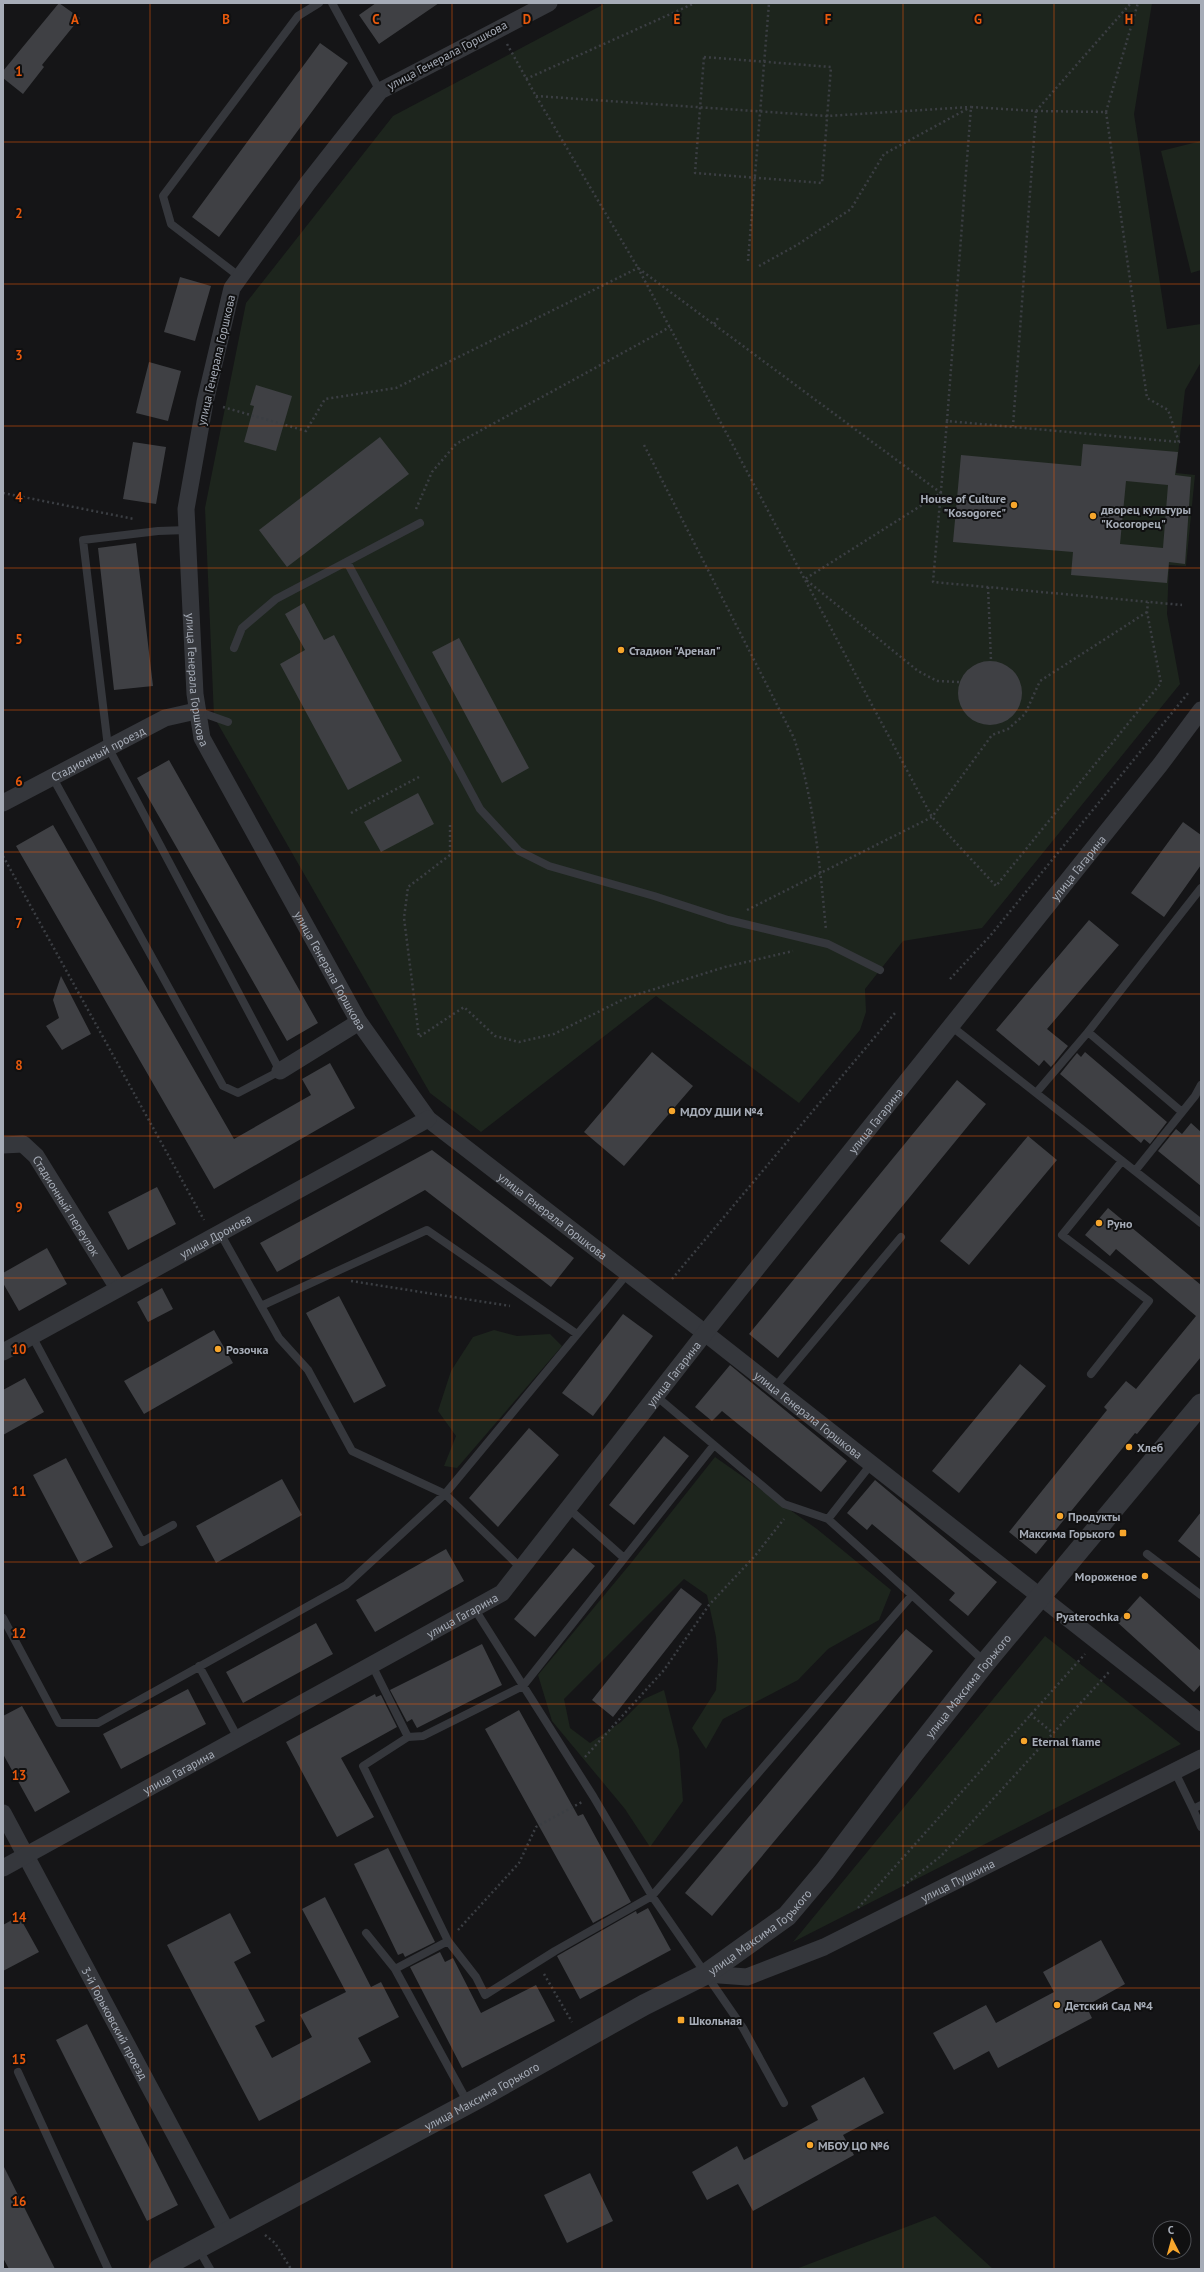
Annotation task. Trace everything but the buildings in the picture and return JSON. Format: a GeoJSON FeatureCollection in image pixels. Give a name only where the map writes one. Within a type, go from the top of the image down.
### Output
{"type":"FeatureCollection","features":[{"type":"Feature","properties":{"kind":"street","name":"улица Генерала Горшкова"},"geometry":{"type":"LineString","coordinates":[[541,5],[380,91],[307,184],[232,288],[205,402],[186,509],[196,711],[202,738],[359,1022],[428,1119],[775,1387],[1201,1722]]}},
{"type":"Feature","properties":{"kind":"street","name":"улица Гагарина"},"geometry":{"type":"LineString","coordinates":[[3,1868],[502,1593],[705,1333],[1160,765],[1201,710]]}},
{"type":"Feature","properties":{"kind":"street","name":"Стадионный проезд"},"geometry":{"type":"LineString","coordinates":[[3,803],[165,718],[196,711]]}},
{"type":"Feature","properties":{"kind":"street"},"geometry":{"type":"LineString","coordinates":[[280,1070],[359,1022]]}},
{"type":"Feature","properties":{"kind":"street","name":"улица Дронова"},"geometry":{"type":"LineString","coordinates":[[3,1352],[428,1119]]}},
{"type":"Feature","properties":{"kind":"street","name":"Стадионный переулок"},"geometry":{"type":"LineString","coordinates":[[3,1145],[23,1144],[36,1156],[118,1288]]}},
{"type":"Feature","properties":{"kind":"street","name":"улица Максима Горького"},"geometry":{"type":"LineString","coordinates":[[159,2269],[468,2103],[644,2005],[706,1974],[787,1916],[825,1872],[914,1753],[985,1663],[1201,1404]]}},
{"type":"Feature","properties":{"kind":"street","name":"улица Пушкина"},"geometry":{"type":"LineString","coordinates":[[706,1974],[747,1977],[824,1947],[1174,1770],[1201,1758]]}},
{"type":"Feature","properties":{"kind":"street","name":"3-й Горьковский проезд"},"geometry":{"type":"LineString","coordinates":[[3,1813],[227,2232]]}},
{"type":"Feature","properties":{"kind":"lane"},"geometry":{"type":"LineString","coordinates":[[240,277],[172,224],[163,196],[298,16],[319,3]]}},
{"type":"Feature","properties":{"kind":"lane"},"geometry":{"type":"LineString","coordinates":[[332,3],[380,91]]}},
{"type":"Feature","properties":{"kind":"lane"},"geometry":{"type":"LineString","coordinates":[[234,648],[242,628],[276,599],[420,523]]}},
{"type":"Feature","properties":{"kind":"lane"},"geometry":{"type":"LineString","coordinates":[[53,778],[223,1086],[238,1093],[280,1070],[108,747],[83,540],[158,531],[187,530]]}},
{"type":"Feature","properties":{"kind":"lane"},"geometry":{"type":"LineString","coordinates":[[347,562],[480,809],[519,851],[549,866],[654,896],[728,920],[828,944],[880,970]]}},
{"type":"Feature","properties":{"kind":"lane"},"geometry":{"type":"LineString","coordinates":[[196,711],[228,722]]}},
{"type":"Feature","properties":{"kind":"lane"},"geometry":{"type":"LineString","coordinates":[[1036,1093],[1088,1032],[1201,888]]}},
{"type":"Feature","properties":{"kind":"lane"},"geometry":{"type":"LineString","coordinates":[[951,1026],[1201,1223]]}},
{"type":"Feature","properties":{"kind":"lane"},"geometry":{"type":"LineString","coordinates":[[1088,1032],[1182,1112]]}},
{"type":"Feature","properties":{"kind":"lane"},"geometry":{"type":"LineString","coordinates":[[1135,1171],[1182,1112],[1201,1085]]}},
{"type":"Feature","properties":{"kind":"lane"},"geometry":{"type":"LineString","coordinates":[[1091,1374],[1149,1301],[1062,1235],[1122,1161]]}},
{"type":"Feature","properties":{"kind":"lane"},"geometry":{"type":"LineString","coordinates":[[261,1306],[323,1276],[427,1230],[577,1334]]}},
{"type":"Feature","properties":{"kind":"lane"},"geometry":{"type":"LineString","coordinates":[[217,1235],[279,1338],[308,1370],[352,1451],[445,1494],[521,1568]]}},
{"type":"Feature","properties":{"kind":"lane"},"geometry":{"type":"LineString","coordinates":[[775,1387],[901,1237]]}},
{"type":"Feature","properties":{"kind":"lane"},"geometry":{"type":"LineString","coordinates":[[3,1618],[59,1722],[98,1723],[346,1585],[445,1494],[628,1273]]}},
{"type":"Feature","properties":{"kind":"lane"},"geometry":{"type":"LineString","coordinates":[[32,1336],[142,1542],[173,1525]]}},
{"type":"Feature","properties":{"kind":"lane"},"geometry":{"type":"LineString","coordinates":[[656,1396],[784,1504],[828,1519],[985,1663]]}},
{"type":"Feature","properties":{"kind":"lane"},"geometry":{"type":"LineString","coordinates":[[714,1445],[523,1686],[424,1736],[408,1736],[363,1766],[448,1941],[476,1976],[485,1995],[538,1962],[652,1896],[912,1595]]}},
{"type":"Feature","properties":{"kind":"lane"},"geometry":{"type":"LineString","coordinates":[[828,1519],[872,1463]]}},
{"type":"Feature","properties":{"kind":"lane"},"geometry":{"type":"LineString","coordinates":[[568,1508],[624,1558]]}},
{"type":"Feature","properties":{"kind":"lane"},"geometry":{"type":"LineString","coordinates":[[1147,1554],[1201,1595]]}},
{"type":"Feature","properties":{"kind":"lane"},"geometry":{"type":"LineString","coordinates":[[474,1608],[593,1796],[652,1896],[743,2028],[784,2103]]}},
{"type":"Feature","properties":{"kind":"lane"},"geometry":{"type":"LineString","coordinates":[[372,1665],[408,1736]]}},
{"type":"Feature","properties":{"kind":"lane"},"geometry":{"type":"LineString","coordinates":[[199,1666],[238,1738]]}},
{"type":"Feature","properties":{"kind":"lane"},"geometry":{"type":"LineString","coordinates":[[1174,1770],[1197,1807],[1201,1827]]}},
{"type":"Feature","properties":{"kind":"lane"},"geometry":{"type":"LineString","coordinates":[[366,1933],[395,1969],[468,2103]]}},
{"type":"Feature","properties":{"kind":"lane"},"geometry":{"type":"LineString","coordinates":[[395,1969],[448,1941]]}},
{"type":"Feature","properties":{"kind":"lane"},"geometry":{"type":"LineString","coordinates":[[18,2072],[108,2269]]}},
{"type":"Feature","properties":{"kind":"lane"},"geometry":{"type":"LineString","coordinates":[[198,2247],[210,2269]]}},
{"type":"Feature","properties":{"kind":"path"},"geometry":{"type":"LineString","coordinates":[[526,79],[695,3]]}},
{"type":"Feature","properties":{"kind":"path"},"geometry":{"type":"LineString","coordinates":[[748,261],[769,3]]}},
{"type":"Feature","properties":{"kind":"path"},"geometry":{"type":"LineString","coordinates":[[1013,426],[1036,111],[1131,3]]}},
{"type":"Feature","properties":{"kind":"path"},"geometry":{"type":"LineString","coordinates":[[947,420],[1179,442],[1168,410],[1147,398],[1106,112],[1138,3]]}},
{"type":"Feature","properties":{"kind":"path"},"geometry":{"type":"LineString","coordinates":[[499,28],[526,79],[638,268],[932,817],[996,886],[1162,683],[1147,612],[1148,602]]}},
{"type":"Feature","properties":{"kind":"path"},"geometry":{"type":"LineString","coordinates":[[704,57],[831,67],[822,183],[695,173],[700,108],[704,57]]}},
{"type":"Feature","properties":{"kind":"path"},"geometry":{"type":"LineString","coordinates":[[536,96],[827,116],[971,107],[1036,111],[1106,112]]}},
{"type":"Feature","properties":{"kind":"path"},"geometry":{"type":"LineString","coordinates":[[759,266],[797,245],[851,209],[884,154],[971,107]]}},
{"type":"Feature","properties":{"kind":"path"},"geometry":{"type":"LineString","coordinates":[[971,107],[947,420],[932,582],[1182,605]]}},
{"type":"Feature","properties":{"kind":"path"},"geometry":{"type":"LineString","coordinates":[[638,268],[941,493]]}},
{"type":"Feature","properties":{"kind":"path"},"geometry":{"type":"LineString","coordinates":[[205,402],[306,431],[325,400],[396,388],[638,268]]}},
{"type":"Feature","properties":{"kind":"path"},"geometry":{"type":"LineString","coordinates":[[714,324],[718,318]]}},
{"type":"Feature","properties":{"kind":"path"},"geometry":{"type":"LineString","coordinates":[[414,513],[432,472],[456,444],[670,327]]}},
{"type":"Feature","properties":{"kind":"path"},"geometry":{"type":"LineString","coordinates":[[644,445],[794,738],[806,776],[821,873],[828,944]]}},
{"type":"Feature","properties":{"kind":"path"},"geometry":{"type":"LineString","coordinates":[[3,493],[156,523],[158,531]]}},
{"type":"Feature","properties":{"kind":"path"},"geometry":{"type":"LineString","coordinates":[[805,579],[941,493]]}},
{"type":"Feature","properties":{"kind":"path"},"geometry":{"type":"LineString","coordinates":[[805,579],[918,671],[937,681],[959,682]]}},
{"type":"Feature","properties":{"kind":"path"},"geometry":{"type":"LineString","coordinates":[[988,588],[991,661]]}},
{"type":"Feature","properties":{"kind":"path"},"geometry":{"type":"LineString","coordinates":[[728,920],[932,817],[992,735],[1008,729],[1025,714],[1040,681],[1147,612]]}},
{"type":"Feature","properties":{"kind":"path"},"geometry":{"type":"LineString","coordinates":[[950,979],[990,936],[1189,692]]}},
{"type":"Feature","properties":{"kind":"path"},"geometry":{"type":"LineString","coordinates":[[351,813],[419,776]]}},
{"type":"Feature","properties":{"kind":"path"},"geometry":{"type":"LineString","coordinates":[[450,825],[450,855],[408,887],[404,918],[419,1037],[464,1007],[496,1036],[519,1042],[526,1041],[554,1034],[626,998],[725,967],[798,950]]}},
{"type":"Feature","properties":{"kind":"path"},"geometry":{"type":"LineString","coordinates":[[3,856],[217,1235]]}},
{"type":"Feature","properties":{"kind":"path"},"geometry":{"type":"LineString","coordinates":[[672,1279],[895,1013]]}},
{"type":"Feature","properties":{"kind":"path"},"geometry":{"type":"LineString","coordinates":[[323,1276],[512,1306]]}},
{"type":"Feature","properties":{"kind":"path"},"geometry":{"type":"LineString","coordinates":[[575,1768],[664,1670],[709,1605],[754,1556],[793,1507]]}},
{"type":"Feature","properties":{"kind":"path"},"geometry":{"type":"LineString","coordinates":[[856,1911],[1030,1714],[1098,1640]]}},
{"type":"Feature","properties":{"kind":"path"},"geometry":{"type":"LineString","coordinates":[[898,1889],[941,1856],[1121,1659]]}},
{"type":"Feature","properties":{"kind":"path"},"geometry":{"type":"LineString","coordinates":[[1030,1714],[1053,1733]]}},
{"type":"Feature","properties":{"kind":"path"},"geometry":{"type":"LineString","coordinates":[[448,1941],[519,1862],[536,1827],[593,1796]]}},
{"type":"Feature","properties":{"kind":"path"},"geometry":{"type":"LineString","coordinates":[[538,1962],[572,2022]]}},
{"type":"Feature","properties":{"kind":"path"},"geometry":{"type":"LineString","coordinates":[[263,2234],[275,2243],[291,2269]]}},
{"type":"Feature","properties":{"kind":"shaded area"},"geometry":{"type":"Polygon","coordinates":[[[606,3],[1152,3],[1134,114],[1167,329],[1201,324],[1201,362],[1185,390],[1176,473],[1195,475],[1186,566],[1169,565],[1167,614],[1180,684],[982,928],[903,941],[865,989],[866,1012],[860,1030],[799,1103],[656,996],[481,1132],[430,1093],[214,717],[205,508],[246,303],[393,116],[606,3]]]}},
{"type":"Feature","properties":{"kind":"shaded area"},"geometry":{"type":"Polygon","coordinates":[[[1201,141],[1201,270],[1191,273],[1161,151],[1201,141]]]}},
{"type":"Feature","properties":{"kind":"shaded area"},"geometry":{"type":"Polygon","coordinates":[[[494,1330],[517,1336],[550,1334],[562,1346],[457,1468],[444,1466],[456,1436],[438,1411],[451,1371],[473,1337],[494,1330]]]}},
{"type":"Feature","properties":{"kind":"shaded area"},"geometry":{"type":"Polygon","coordinates":[[[715,1457],[817,1529],[891,1590],[879,1620],[828,1649],[798,1680],[723,1719],[706,1749],[692,1728],[716,1690],[718,1660],[716,1637],[707,1595],[684,1579],[564,1699],[570,1728],[590,1743],[621,1722],[644,1699],[664,1690],[679,1750],[683,1801],[650,1847],[625,1809],[552,1721],[538,1675],[631,1563],[715,1457]]]}},
{"type":"Feature","properties":{"kind":"shaded area"},"geometry":{"type":"Polygon","coordinates":[[[1045,1636],[1181,1744],[793,1942],[1045,1636]]]}},
{"type":"Feature","properties":{"kind":"shaded area"},"geometry":{"type":"Polygon","coordinates":[[[935,2216],[993,2269],[796,2269],[935,2216]]]}},
{"type":"Feature","properties":{"kind":"place","name":"House of Culture \"Kosogorec\""},"geometry":{"type":"Point","coordinates":[1014,505]}},
{"type":"Feature","properties":{"kind":"place","name":"дворец культуры \"Косогорец\""},"geometry":{"type":"Point","coordinates":[1093,516]}},
{"type":"Feature","properties":{"kind":"place","name":"Стадион \"Аренал\""},"geometry":{"type":"Point","coordinates":[621,650]}},
{"type":"Feature","properties":{"kind":"place","name":"МДОУ ДШИ №4"},"geometry":{"type":"Point","coordinates":[672,1111]}},
{"type":"Feature","properties":{"kind":"place","name":"Руно"},"geometry":{"type":"Point","coordinates":[1099,1223]}},
{"type":"Feature","properties":{"kind":"place","name":"Розочка"},"geometry":{"type":"Point","coordinates":[218,1349]}},
{"type":"Feature","properties":{"kind":"place","name":"Хлеб"},"geometry":{"type":"Point","coordinates":[1129,1447]}},
{"type":"Feature","properties":{"kind":"place","name":"Продукты"},"geometry":{"type":"Point","coordinates":[1060,1516]}},
{"type":"Feature","properties":{"kind":"place","name":"Максима Горького"},"geometry":{"type":"Point","coordinates":[1123,1533]}},
{"type":"Feature","properties":{"kind":"place","name":"Мороженое"},"geometry":{"type":"Point","coordinates":[1145,1576]}},
{"type":"Feature","properties":{"kind":"place","name":"Pyaterochka"},"geometry":{"type":"Point","coordinates":[1127,1616]}},
{"type":"Feature","properties":{"kind":"place","name":"Eternal flame"},"geometry":{"type":"Point","coordinates":[1024,1741]}},
{"type":"Feature","properties":{"kind":"place","name":"Детский Сад №4"},"geometry":{"type":"Point","coordinates":[1057,2005]}},
{"type":"Feature","properties":{"kind":"place","name":"Школьная"},"geometry":{"type":"Point","coordinates":[681,2020]}},
{"type":"Feature","properties":{"kind":"place","name":"МБОУ ЦО №6"},"geometry":{"type":"Point","coordinates":[810,2145]}}]}
